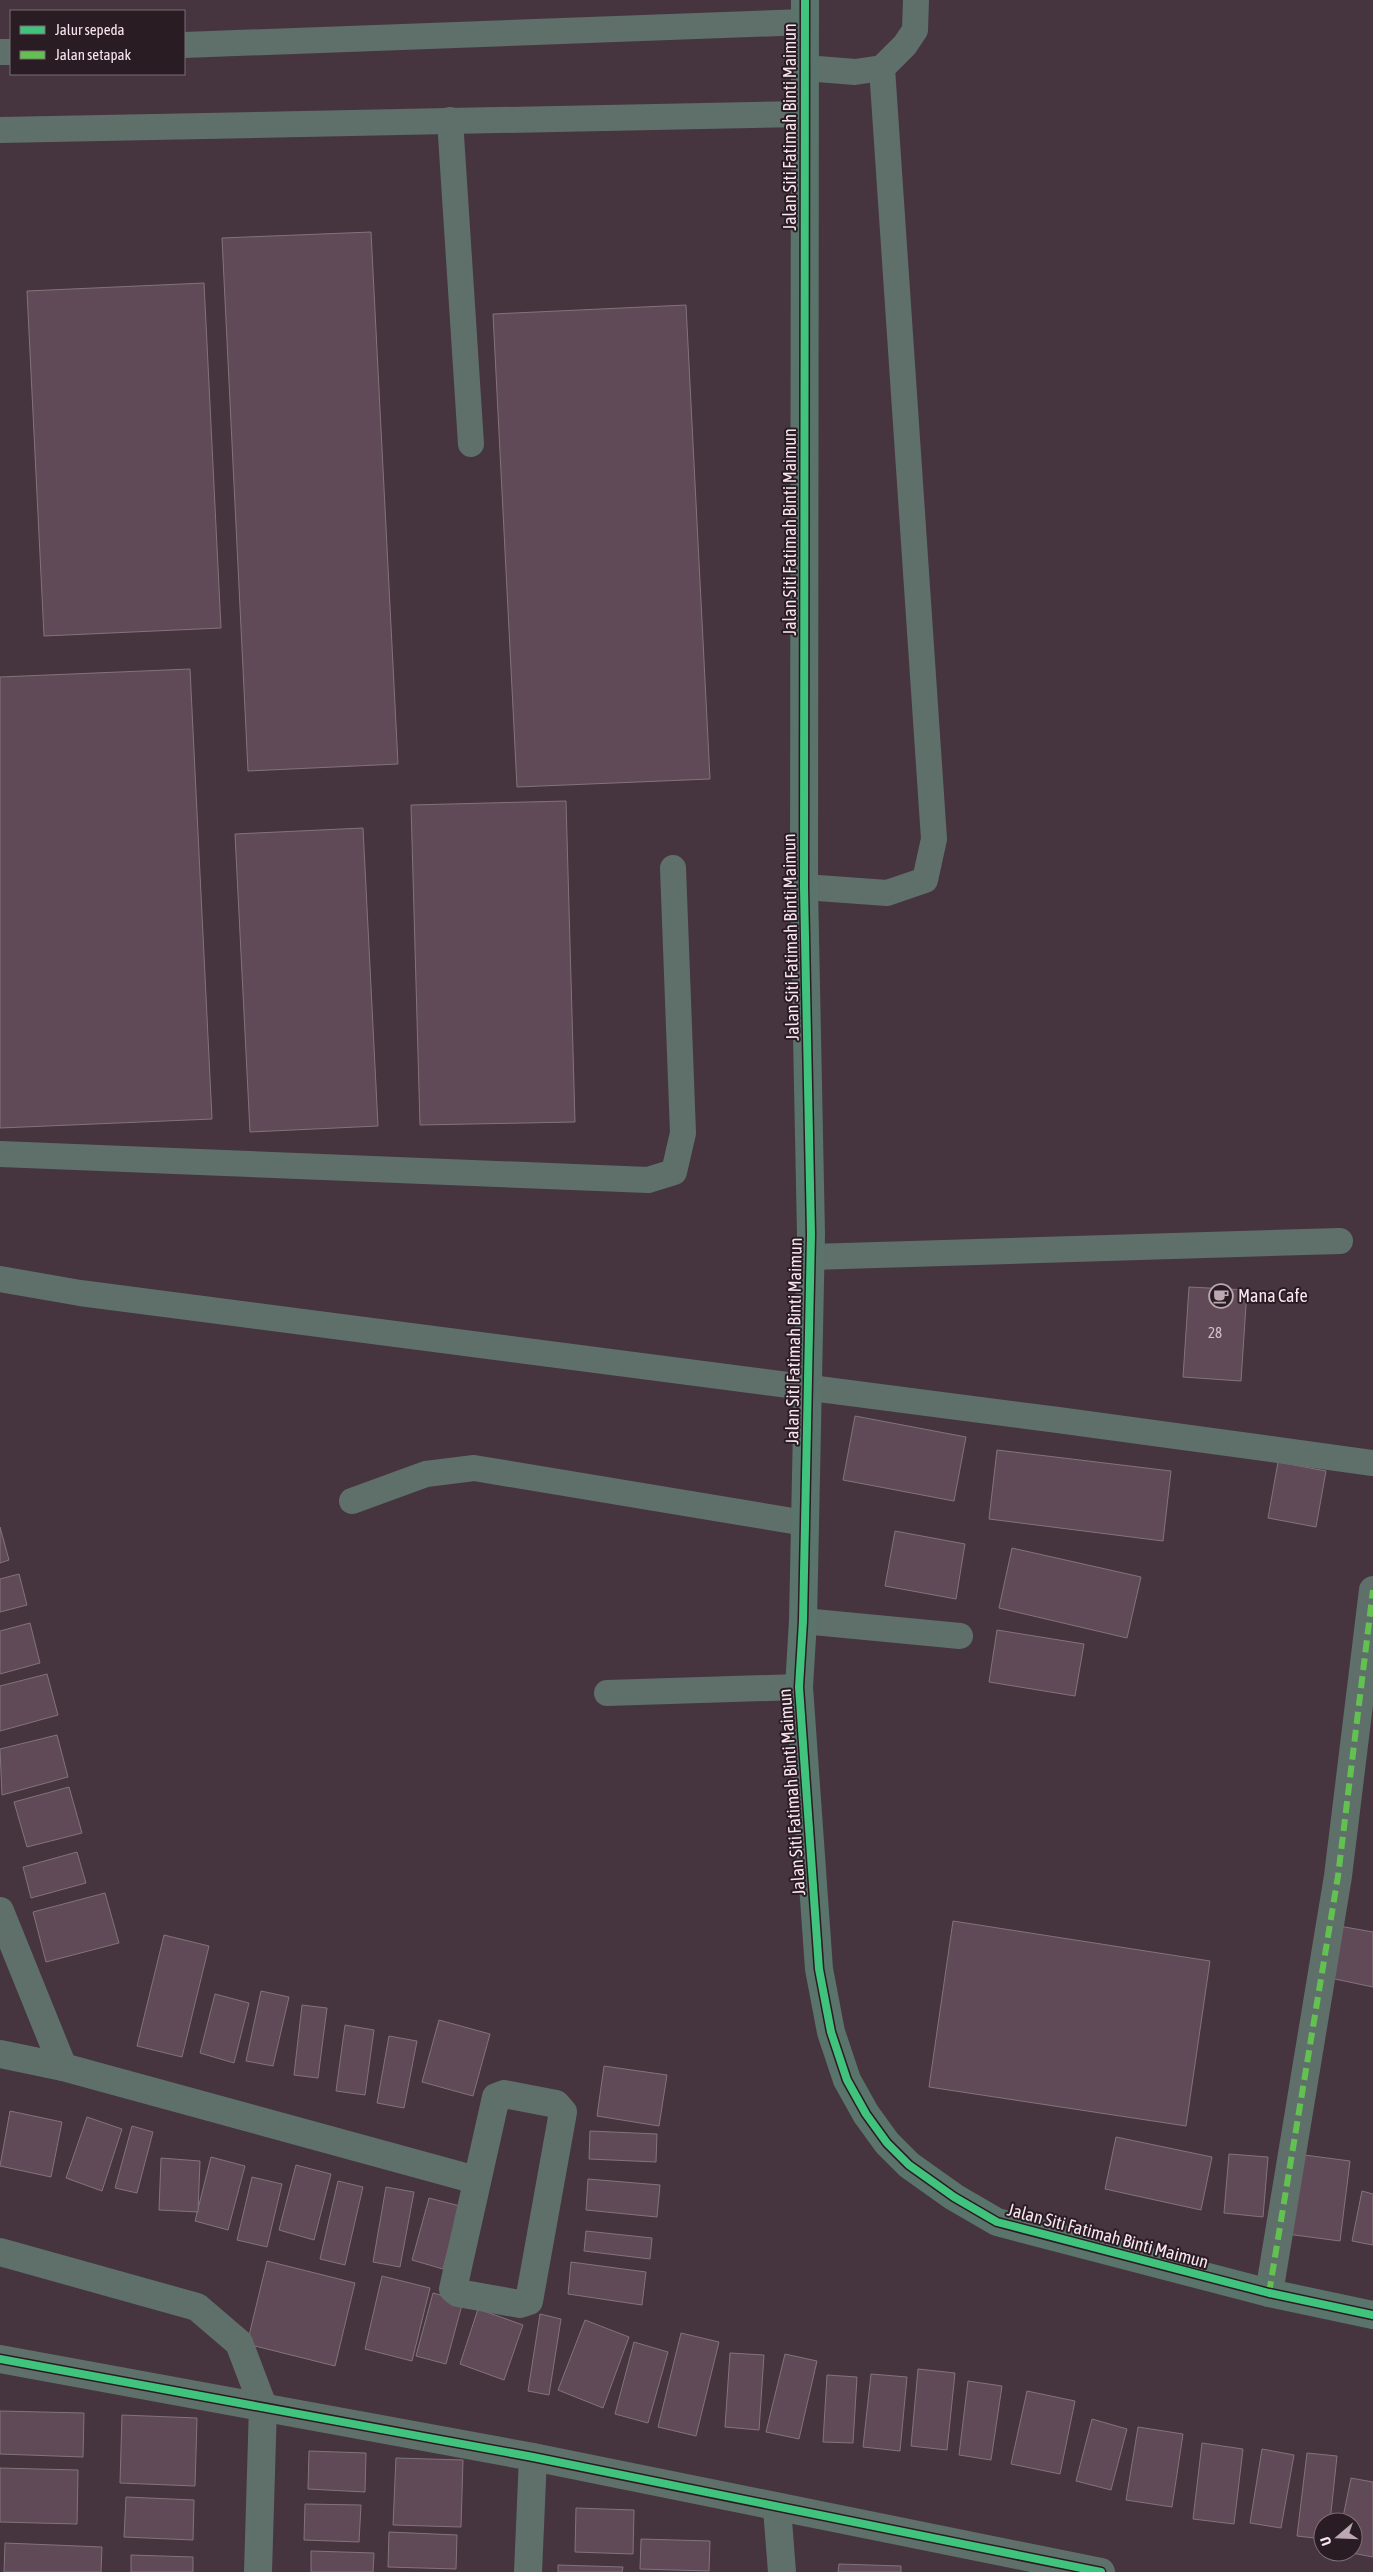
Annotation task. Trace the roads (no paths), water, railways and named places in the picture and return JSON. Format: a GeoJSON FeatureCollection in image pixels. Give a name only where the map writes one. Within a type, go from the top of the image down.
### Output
{"type":"FeatureCollection","features":[{"type":"Feature","properties":{"kind":"street","name":"Jalan Siti Fatimah Binti Maimun"},"geometry":{"type":"LineString","coordinates":[[805,11],[804,887],[811,1257],[803,1620],[799,1687],[819,1969],[831,2032],[847,2080],[866,2114],[887,2143],[910,2165],[954,2196],[996,2222],[1269,2293],[1373,2315]]}},
{"type":"Feature","properties":{"kind":"street"},"geometry":{"type":"LineString","coordinates":[[1269,2293],[1338,1876],[1373,1590]]}},
{"type":"Feature","properties":{"kind":"street"},"geometry":{"type":"LineString","coordinates":[[0,1911],[63,2067]]}},
{"type":"Feature","properties":{"kind":"street"},"geometry":{"type":"LineString","coordinates":[[0,2054],[63,2067],[476,2180]]}},
{"type":"Feature","properties":{"kind":"street"},"geometry":{"type":"LineString","coordinates":[[504,2094],[556,2104],[563,2112],[529,2301],[520,2304],[458,2293],[453,2289],[476,2180],[496,2096],[504,2094]]}},
{"type":"Feature","properties":{"kind":"street"},"geometry":{"type":"LineString","coordinates":[[0,2252],[197,2307],[239,2342],[263,2406],[258,2572]]}},
{"type":"Feature","properties":{"kind":"street"},"geometry":{"type":"LineString","coordinates":[[0,2359],[534,2457],[1048,2567],[1101,2572]]}},
{"type":"Feature","properties":{"kind":"street"},"geometry":{"type":"LineString","coordinates":[[528,2572],[534,2457]]}},
{"type":"Feature","properties":{"kind":"street"},"geometry":{"type":"LineString","coordinates":[[777,2508],[782,2572]]}},
{"type":"Feature","properties":{"kind":"lane"},"geometry":{"type":"LineString","coordinates":[[805,68],[855,72],[882,68],[905,45],[915,30],[916,0]]}},
{"type":"Feature","properties":{"kind":"lane"},"geometry":{"type":"LineString","coordinates":[[185,45],[805,11]]}},
{"type":"Feature","properties":{"kind":"lane"},"geometry":{"type":"LineString","coordinates":[[804,887],[887,893],[925,880],[934,839],[882,68]]}},
{"type":"Feature","properties":{"kind":"lane"},"geometry":{"type":"LineString","coordinates":[[0,130],[805,114]]}},
{"type":"Feature","properties":{"kind":"lane"},"geometry":{"type":"LineString","coordinates":[[450,120],[471,444]]}},
{"type":"Feature","properties":{"kind":"lane"},"geometry":{"type":"LineString","coordinates":[[0,1154],[648,1180],[674,1172],[683,1133],[674,868]]}},
{"type":"Feature","properties":{"kind":"lane"},"geometry":{"type":"LineString","coordinates":[[811,1257],[1340,1241]]}},
{"type":"Feature","properties":{"kind":"lane"},"geometry":{"type":"LineString","coordinates":[[0,1279],[80,1293],[1373,1463]]}},
{"type":"Feature","properties":{"kind":"lane"},"geometry":{"type":"LineString","coordinates":[[352,1501],[426,1474],[474,1468],[805,1523]]}},
{"type":"Feature","properties":{"kind":"lane"},"geometry":{"type":"LineString","coordinates":[[803,1620],[960,1636]]}},
{"type":"Feature","properties":{"kind":"lane"},"geometry":{"type":"LineString","coordinates":[[607,1693],[799,1687]]}},
{"type":"Feature","properties":{"kind":"place","name":"Mana Cafe"},"geometry":{"type":"Point","coordinates":[1221,1296]}}]}
